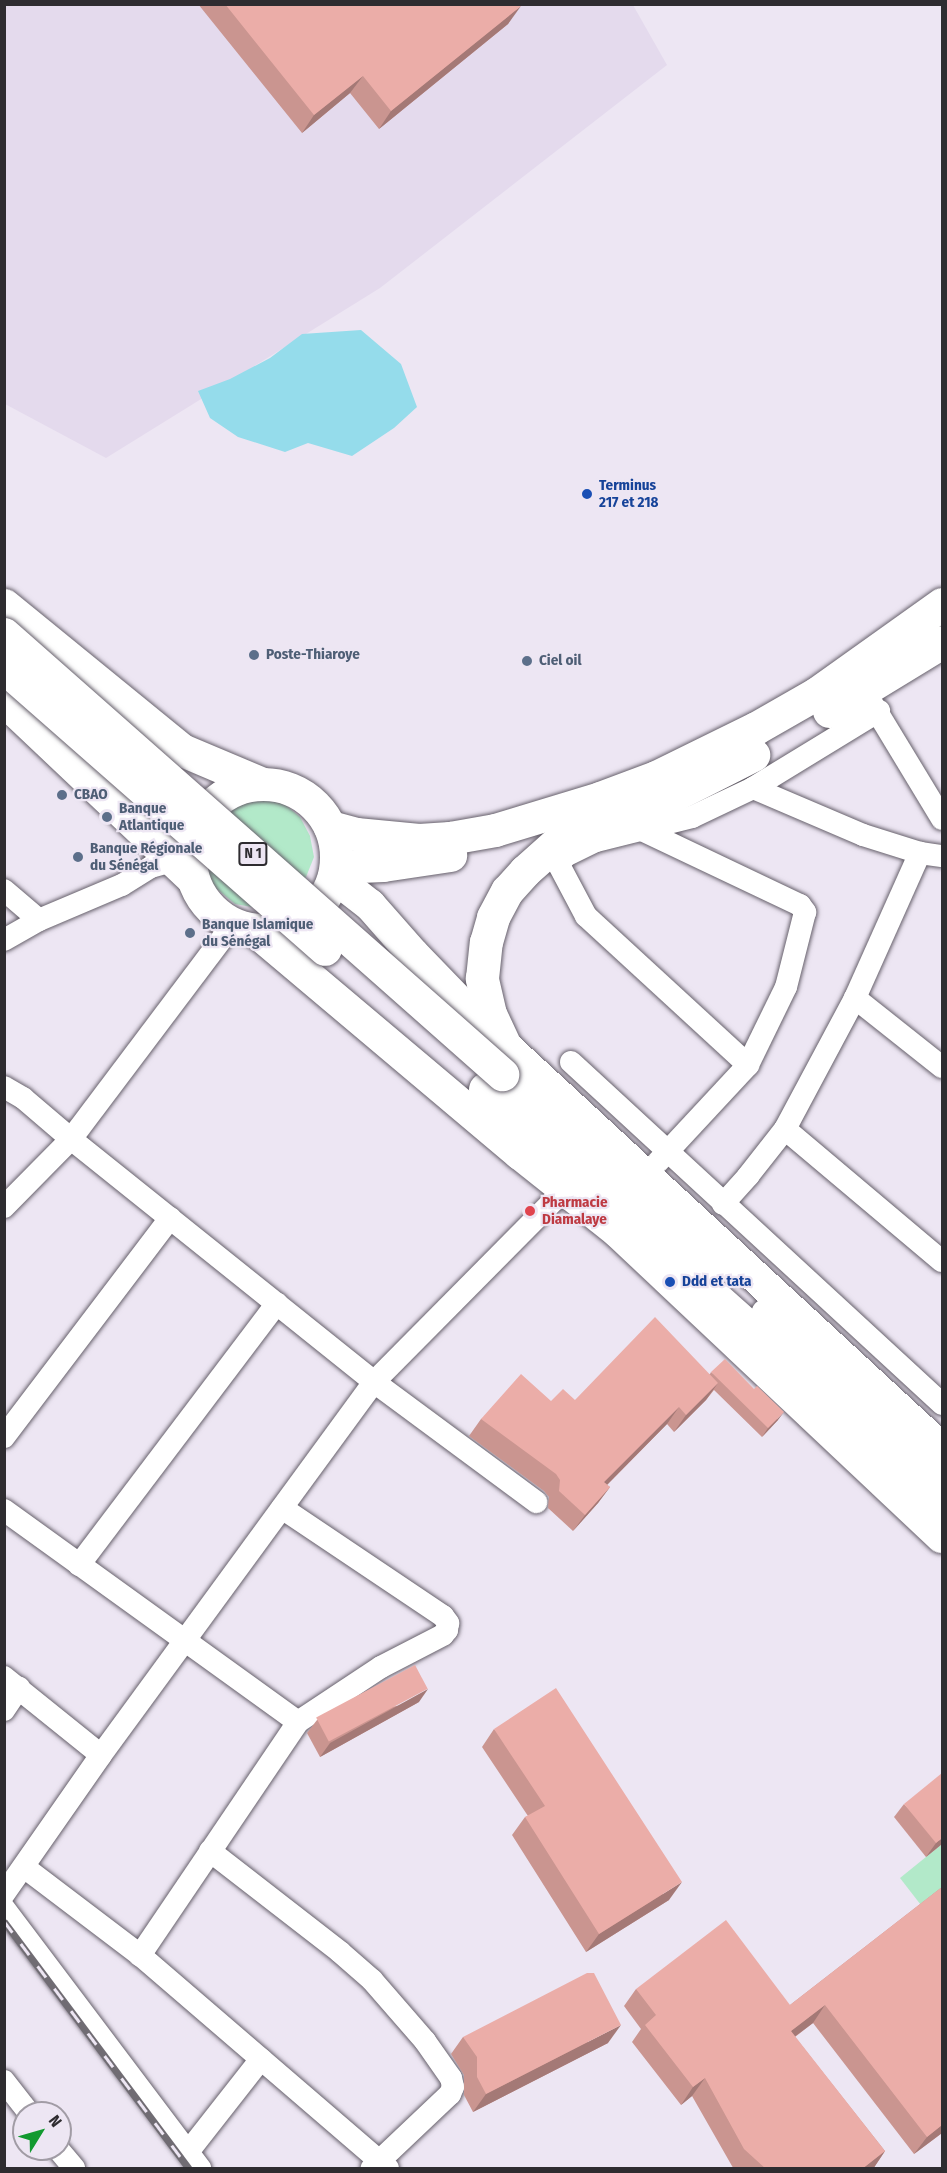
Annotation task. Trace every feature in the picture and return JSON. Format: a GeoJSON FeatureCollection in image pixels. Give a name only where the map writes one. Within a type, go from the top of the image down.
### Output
{"type":"FeatureCollection","features":[{"type":"Feature","properties":{"kind":"main road"},"geometry":{"type":"LineString","coordinates":[[330,827],[356,834],[419,840],[450,838],[495,830],[600,798],[656,777],[756,728],[817,693],[942,604]]}},
{"type":"Feature","properties":{"kind":"main road"},"geometry":{"type":"LineString","coordinates":[[4,605],[182,750],[260,783],[289,788],[309,799],[330,827],[336,847],[335,872],[325,897],[312,912],[285,927],[243,927],[216,913],[202,897],[185,865],[4,700]]}},
{"type":"Feature","properties":{"kind":"main road","name":"N 1"},"geometry":{"type":"LineString","coordinates":[[4,634],[497,1070],[585,1166],[942,1509]]}},
{"type":"Feature","properties":{"kind":"main road"},"geometry":{"type":"LineString","coordinates":[[335,872],[465,853],[570,831],[642,807],[704,780],[785,737],[870,700],[942,642]]}},
{"type":"Feature","properties":{"kind":"main road","name":"N 1"},"geometry":{"type":"LineString","coordinates":[[4,667],[497,1070]]}},
{"type":"Feature","properties":{"kind":"main road"},"geometry":{"type":"LineString","coordinates":[[185,865],[196,826],[215,800],[244,785],[260,783]]}},
{"type":"Feature","properties":{"kind":"main road"},"geometry":{"type":"LineString","coordinates":[[497,1070],[490,1014],[482,978],[486,942],[493,917],[507,891],[525,871],[570,831]]}},
{"type":"Feature","properties":{"kind":"main road","name":"N 1"},"geometry":{"type":"LineString","coordinates":[[585,1166],[942,1474]]}},
{"type":"Feature","properties":{"kind":"street"},"geometry":{"type":"LineString","coordinates":[[748,1065],[586,916],[562,876],[559,865],[565,856],[596,841],[692,817],[753,788],[870,700],[942,819]]}},
{"type":"Feature","properties":{"kind":"street"},"geometry":{"type":"LineString","coordinates":[[753,788],[863,835],[920,853],[942,856]]}},
{"type":"Feature","properties":{"kind":"street"},"geometry":{"type":"LineString","coordinates":[[642,830],[800,905],[805,912],[786,987],[748,1065],[669,1153],[644,1175]]}},
{"type":"Feature","properties":{"kind":"street"},"geometry":{"type":"LineString","coordinates":[[723,1204],[785,1129],[855,998],[920,853]]}},
{"type":"Feature","properties":{"kind":"street"},"geometry":{"type":"LineString","coordinates":[[4,940],[39,920],[122,885],[151,867],[185,865]]}},
{"type":"Feature","properties":{"kind":"street"},"geometry":{"type":"LineString","coordinates":[[335,872],[370,905],[435,978],[497,1070]]}},
{"type":"Feature","properties":{"kind":"street"},"geometry":{"type":"LineString","coordinates":[[4,890],[39,920]]}},
{"type":"Feature","properties":{"kind":"street"},"geometry":{"type":"LineString","coordinates":[[4,1208],[71,1139],[243,927],[585,1166],[644,1175],[942,1449]]}},
{"type":"Feature","properties":{"kind":"street"},"geometry":{"type":"LineString","coordinates":[[855,998],[942,1067]]}},
{"type":"Feature","properties":{"kind":"street"},"geometry":{"type":"LineString","coordinates":[[571,1062],[942,1404]]}},
{"type":"Feature","properties":{"kind":"street"},"geometry":{"type":"LineString","coordinates":[[4,1087],[23,1098],[374,1382],[536,1502]]}},
{"type":"Feature","properties":{"kind":"street"},"geometry":{"type":"LineString","coordinates":[[785,1129],[942,1261]]}},
{"type":"Feature","properties":{"kind":"street"},"geometry":{"type":"LineString","coordinates":[[4,1894],[101,1755],[374,1382],[585,1166]]}},
{"type":"Feature","properties":{"kind":"street"},"geometry":{"type":"LineString","coordinates":[[585,1166],[618,1232],[942,1537]]}},
{"type":"Feature","properties":{"kind":"street"},"geometry":{"type":"LineString","coordinates":[[4,1437],[170,1218]]}},
{"type":"Feature","properties":{"kind":"street"},"geometry":{"type":"LineString","coordinates":[[79,1565],[276,1303]]}},
{"type":"Feature","properties":{"kind":"street"},"geometry":{"type":"LineString","coordinates":[[140,1955],[298,1722],[381,1667],[443,1635],[448,1623],[443,1616],[282,1508]]}},
{"type":"Feature","properties":{"kind":"street"},"geometry":{"type":"LineString","coordinates":[[4,1510],[298,1722]]}},
{"type":"Feature","properties":{"kind":"street"},"geometry":{"type":"LineString","coordinates":[[4,1710],[12,1683],[101,1755]]}},
{"type":"Feature","properties":{"kind":"street"},"geometry":{"type":"LineString","coordinates":[[24,1867],[140,1955],[380,2166],[450,2094],[453,2086],[451,2078],[418,2033],[372,1980],[210,1851]]}},
{"type":"Feature","properties":{"kind":"street"},"geometry":{"type":"LineString","coordinates":[[4,1908],[194,2160],[261,2059]]}},
{"type":"Feature","properties":{"kind":"street"},"geometry":{"type":"LineString","coordinates":[[4,2081],[20,2101]]}},
{"type":"Feature","properties":{"kind":"shaded area"},"geometry":{"type":"Polygon","coordinates":[[[4,5],[633,5],[667,65],[380,288],[106,458],[5,404],[4,5]]]}},
{"type":"Feature","properties":{"kind":"green space"},"geometry":{"type":"Polygon","coordinates":[[[263,797],[282,802],[300,817],[310,836],[314,857],[306,877],[290,894],[272,905],[252,907],[235,904],[217,889],[208,877],[204,862],[213,822],[231,807],[246,800],[263,797]]]}},
{"type":"Feature","properties":{"kind":"green space"},"geometry":{"type":"Polygon","coordinates":[[[942,1844],[942,1907],[924,1909],[900,1878],[942,1844]]]}},
{"type":"Feature","properties":{"kind":"water"},"geometry":{"type":"Polygon","coordinates":[[[361,330],[401,364],[417,407],[394,428],[352,456],[308,443],[285,452],[238,437],[210,418],[198,391],[230,379],[270,358],[302,334],[361,330]]]}},
{"type":"Feature","properties":{"kind":"building"},"geometry":{"type":"Polygon","coordinates":[[[225,4],[520,4],[521,6],[391,111],[363,76],[314,115],[225,4]]]}},
{"type":"Feature","properties":{"kind":"building"},"geometry":{"type":"Polygon","coordinates":[[[655,1317],[718,1383],[686,1415],[679,1407],[604,1482],[610,1487],[585,1515],[559,1491],[560,1480],[556,1474],[481,1419],[521,1374],[551,1401],[563,1389],[575,1400],[655,1317]]]}},
{"type":"Feature","properties":{"kind":"building"},"geometry":{"type":"Polygon","coordinates":[[[725,1359],[754,1389],[757,1386],[784,1412],[768,1428],[711,1372],[725,1359]]]}},
{"type":"Feature","properties":{"kind":"building"},"geometry":{"type":"Polygon","coordinates":[[[415,1665],[428,1689],[329,1741],[316,1718],[415,1665]]]}},
{"type":"Feature","properties":{"kind":"building"},"geometry":{"type":"Polygon","coordinates":[[[556,1688],[682,1882],[599,1934],[525,1817],[545,1806],[494,1729],[556,1688]]]}},
{"type":"Feature","properties":{"kind":"building"},"geometry":{"type":"Polygon","coordinates":[[[942,1773],[942,1838],[936,1843],[904,1804],[942,1773]]]}},
{"type":"Feature","properties":{"kind":"building"},"geometry":{"type":"Polygon","coordinates":[[[942,1887],[942,2125],[927,2137],[825,2005],[791,2031],[885,2151],[862,2169],[766,2169],[744,2149],[705,2078],[693,2087],[645,2025],[656,2015],[636,1989],[726,1920],[790,2005],[942,1887]]]}},
{"type":"Feature","properties":{"kind":"building"},"geometry":{"type":"Polygon","coordinates":[[[587,1973],[594,1973],[621,2025],[486,2094],[477,2077],[477,2057],[463,2037],[587,1973]]]}},
{"type":"Feature","properties":{"kind":"railway"},"geometry":{"type":"LineString","coordinates":[[4,1921],[189,2168]]}},
{"type":"Feature","properties":{"kind":"place","name":"Terminus 217 et 218"},"geometry":{"type":"Point","coordinates":[587,494]}},
{"type":"Feature","properties":{"kind":"place","name":"Poste-Thiaroye"},"geometry":{"type":"Point","coordinates":[254,655]}},
{"type":"Feature","properties":{"kind":"place","name":"Ciel oil"},"geometry":{"type":"Point","coordinates":[527,661]}},
{"type":"Feature","properties":{"kind":"place","name":"CBAO"},"geometry":{"type":"Point","coordinates":[62,795]}},
{"type":"Feature","properties":{"kind":"place","name":"Banque Atlantique"},"geometry":{"type":"Point","coordinates":[107,817]}},
{"type":"Feature","properties":{"kind":"place","name":"Banque Régionale du Sénégal"},"geometry":{"type":"Point","coordinates":[78,857]}},
{"type":"Feature","properties":{"kind":"place","name":"Banque Islamique du Sénégal"},"geometry":{"type":"Point","coordinates":[190,933]}},
{"type":"Feature","properties":{"kind":"place","name":"Pharmacie Diamalaye"},"geometry":{"type":"Point","coordinates":[530,1211]}},
{"type":"Feature","properties":{"kind":"place","name":"Ddd et tata"},"geometry":{"type":"Point","coordinates":[670,1282]}}]}
